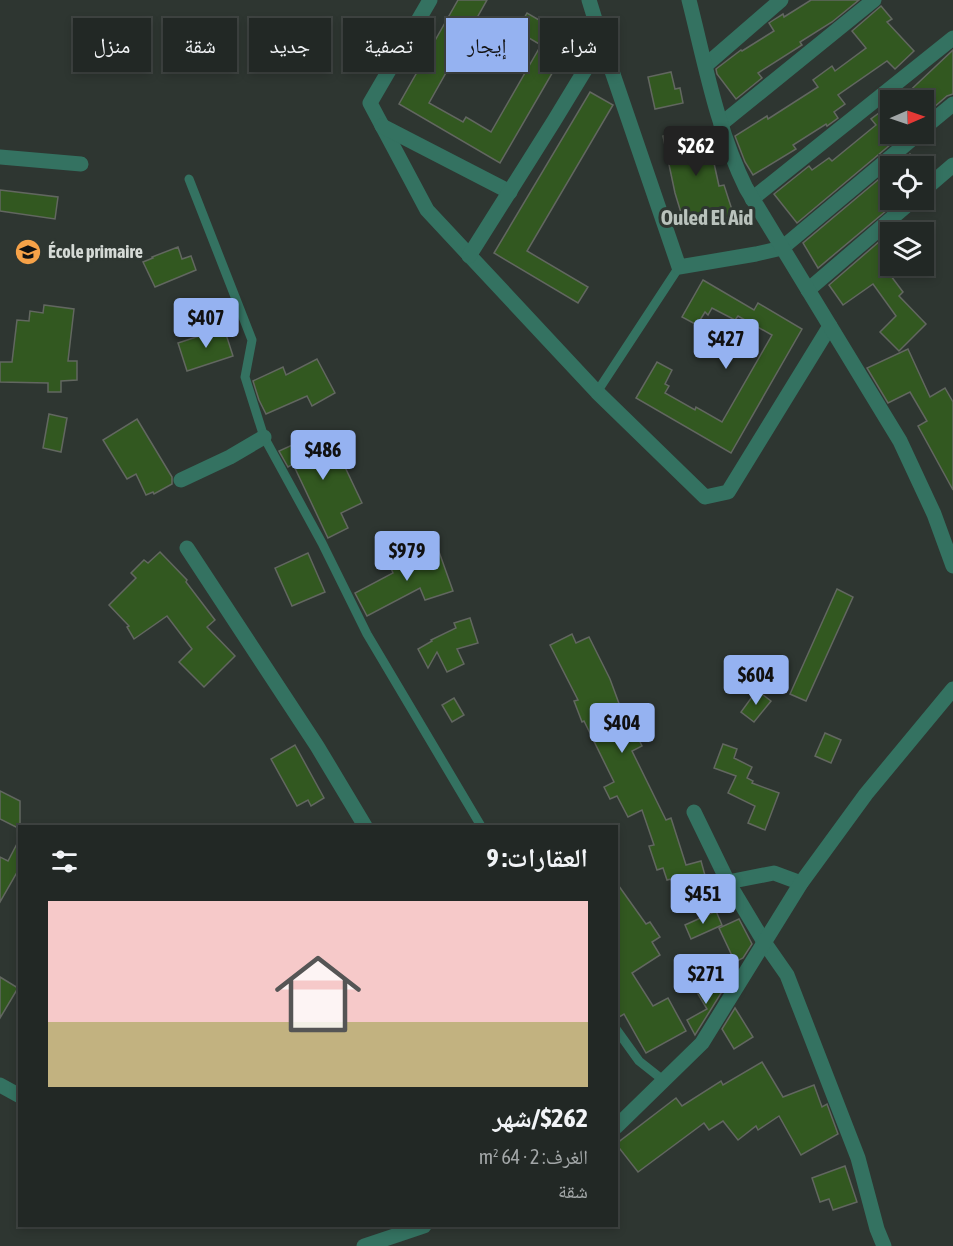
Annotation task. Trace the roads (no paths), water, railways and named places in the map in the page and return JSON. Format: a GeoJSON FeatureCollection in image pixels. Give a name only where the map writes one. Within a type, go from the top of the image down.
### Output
{"type":"FeatureCollection","features":[{"type":"Feature","properties":{"kind":"street"},"geometry":{"type":"LineString","coordinates":[[430,0],[369,104],[428,210],[597,392],[705,496],[728,492],[830,326]]}},
{"type":"Feature","properties":{"kind":"street"},"geometry":{"type":"LineString","coordinates":[[589,0],[595,18]]}},
{"type":"Feature","properties":{"kind":"street"},"geometry":{"type":"LineString","coordinates":[[689,0],[721,124],[737,171],[900,441],[934,514],[953,566]]}},
{"type":"Feature","properties":{"kind":"street"},"geometry":{"type":"LineString","coordinates":[[706,65],[781,0]]}},
{"type":"Feature","properties":{"kind":"street"},"geometry":{"type":"LineString","coordinates":[[721,124],[874,0]]}},
{"type":"Feature","properties":{"kind":"street"},"geometry":{"type":"LineString","coordinates":[[752,199],[953,38]]}},
{"type":"Feature","properties":{"kind":"street"},"geometry":{"type":"LineString","coordinates":[[469,256],[584,72]]}},
{"type":"Feature","properties":{"kind":"street"},"geometry":{"type":"LineString","coordinates":[[612,72],[679,267],[782,248],[906,144]]}},
{"type":"Feature","properties":{"kind":"street"},"geometry":{"type":"LineString","coordinates":[[934,120],[953,104]]}},
{"type":"Feature","properties":{"kind":"street"},"geometry":{"type":"LineString","coordinates":[[382,126],[510,192]]}},
{"type":"Feature","properties":{"kind":"street"},"geometry":{"type":"LineString","coordinates":[[0,157],[81,164]]}},
{"type":"Feature","properties":{"kind":"street"},"geometry":{"type":"LineString","coordinates":[[934,181],[953,165]]}},
{"type":"Feature","properties":{"kind":"street"},"geometry":{"type":"LineString","coordinates":[[808,290],[901,210]]}},
{"type":"Feature","properties":{"kind":"street"},"geometry":{"type":"LineString","coordinates":[[181,480],[230,457],[264,437]]}},
{"type":"Feature","properties":{"kind":"street"},"geometry":{"type":"LineString","coordinates":[[187,548],[317,746],[364,825]]}},
{"type":"Feature","properties":{"kind":"street"},"geometry":{"type":"LineString","coordinates":[[618,1125],[702,1042],[801,883],[866,794],[953,689]]}},
{"type":"Feature","properties":{"kind":"street"},"geometry":{"type":"LineString","coordinates":[[694,812],[728,882],[787,975],[858,1158],[876,1229],[884,1246]]}},
{"type":"Feature","properties":{"kind":"street"},"geometry":{"type":"LineString","coordinates":[[728,882],[774,873],[801,883]]}},
{"type":"Feature","properties":{"kind":"street"},"geometry":{"type":"LineString","coordinates":[[0,1085],[18,1095]]}},
{"type":"Feature","properties":{"kind":"street"},"geometry":{"type":"LineString","coordinates":[[364,1246],[421,1227]]}},
{"type":"Feature","properties":{"kind":"lane"},"geometry":{"type":"LineString","coordinates":[[189,179],[252,340],[245,377],[264,437],[322,543],[367,634],[481,825]]}},
{"type":"Feature","properties":{"kind":"lane"},"geometry":{"type":"LineString","coordinates":[[597,392],[679,267]]}},
{"type":"Feature","properties":{"kind":"lane"},"geometry":{"type":"LineString","coordinates":[[618,1032],[639,1061],[663,1080]]}},
{"type":"Feature","properties":{"kind":"place","name":"École primaire"},"geometry":{"type":"Point","coordinates":[28,252]}},
{"type":"Feature","properties":{"kind":"district","name":"Ouled El Aid"},"geometry":{"type":"Point","coordinates":[707,218]}}]}
